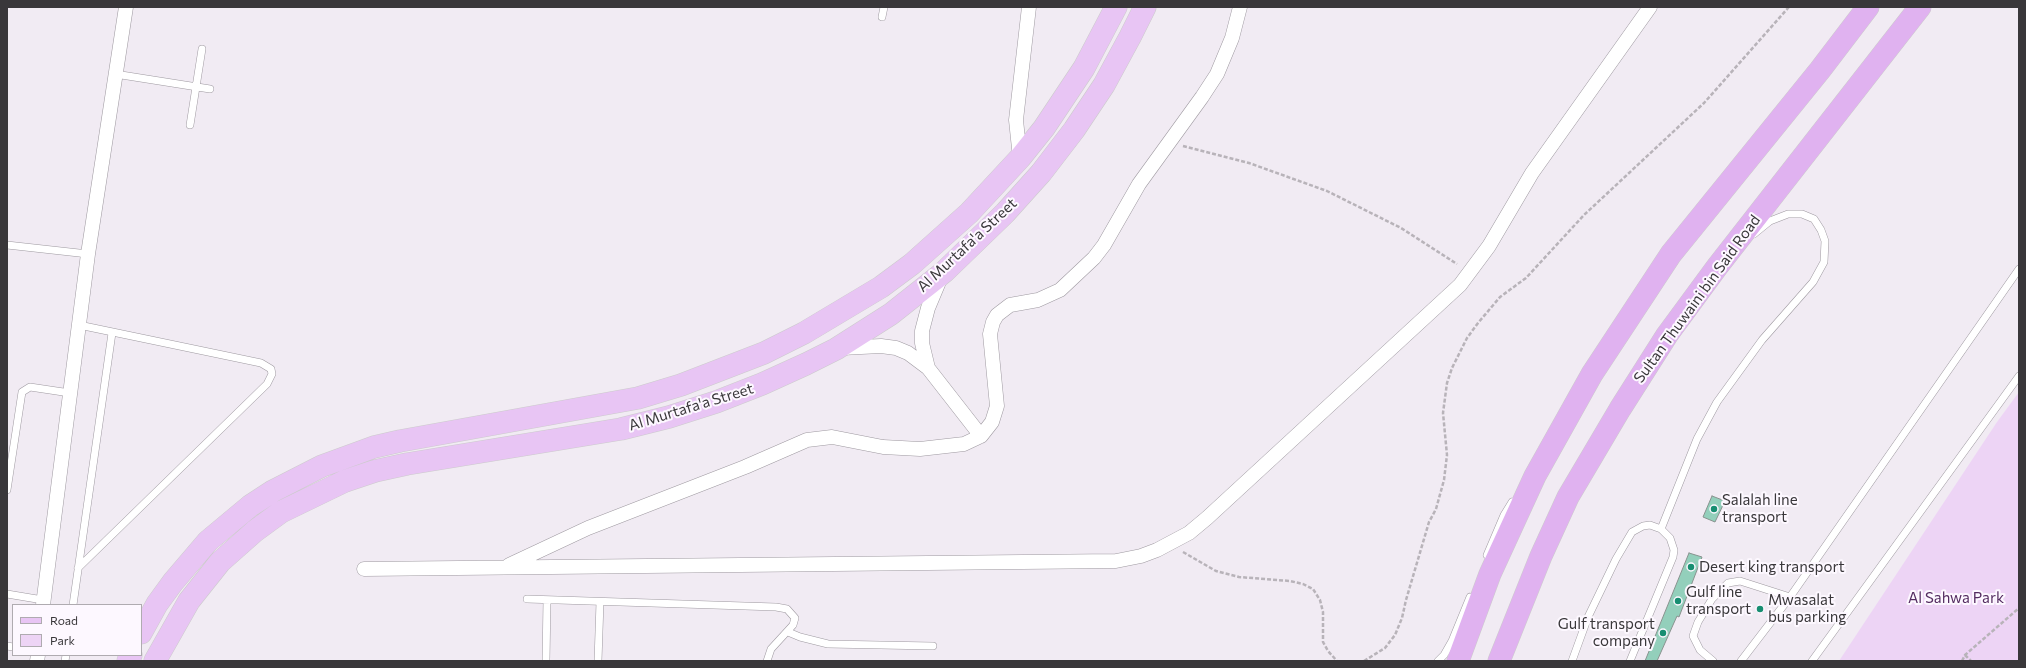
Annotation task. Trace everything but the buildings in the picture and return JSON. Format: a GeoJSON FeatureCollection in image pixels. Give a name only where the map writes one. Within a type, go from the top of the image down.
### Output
{"type":"FeatureCollection","features":[{"type":"Feature","properties":{"kind":"highway"},"geometry":{"type":"LineString","coordinates":[[1458,661],[1490,574],[1535,476],[1592,374],[1671,254],[1820,70],[1868,7]]}},
{"type":"Feature","properties":{"kind":"highway","name":"Sultan Thuwaini bin Said Road"},"geometry":{"type":"LineString","coordinates":[[1499,661],[1540,556],[1568,497],[1620,409],[1667,335],[1717,267],[1920,7]]}},
{"type":"Feature","properties":{"kind":"main road","name":"Al Murtafa'a Street"},"geometry":{"type":"LineString","coordinates":[[142,631],[157,604],[172,582],[194,556],[229,523],[250,506],[279,487],[322,466],[374,447],[638,398],[723,370],[764,353],[843,311],[881,287],[912,264],[969,213],[1020,158],[1044,128],[1084,68],[1116,7]]}},
{"type":"Feature","properties":{"kind":"main road","name":"Al Murtafa'a Street"},"geometry":{"type":"LineString","coordinates":[[155,661],[189,601],[220,562],[254,531],[281,512],[345,481],[375,471],[407,464],[621,429],[669,417],[716,402],[762,384],[836,349],[891,314],[944,272],[1005,213],[1041,173],[1074,130],[1104,85],[1145,7]]}},
{"type":"Feature","properties":{"kind":"street"},"geometry":{"type":"LineString","coordinates":[[43,603],[88,254],[126,7]]}},
{"type":"Feature","properties":{"kind":"street"},"geometry":{"type":"LineString","coordinates":[[1020,158],[1016,120],[1029,7]]}},
{"type":"Feature","properties":{"kind":"street"},"geometry":{"type":"LineString","coordinates":[[505,567],[588,528],[724,476],[807,440],[832,437],[883,447],[920,449],[964,444],[981,436],[992,422],[998,406],[990,334],[997,315],[1010,305],[1038,300],[1049,296],[1066,286],[1083,271],[1104,245],[1139,184],[1217,74],[1232,38],[1240,7]]}},
{"type":"Feature","properties":{"kind":"street"},"geometry":{"type":"LineString","coordinates":[[364,569],[1116,561],[1141,556],[1171,544],[1189,533],[1207,518],[1437,308],[1470,273],[1489,246],[1532,173],[1650,7]]}},
{"type":"Feature","properties":{"kind":"street"},"geometry":{"type":"LineString","coordinates":[[928,368],[922,343],[922,331],[928,308],[944,272]]}},
{"type":"Feature","properties":{"kind":"street"},"geometry":{"type":"LineString","coordinates":[[836,349],[881,346],[896,348],[908,353],[928,368],[981,436]]}},
{"type":"Feature","properties":{"kind":"lane"},"geometry":{"type":"LineString","coordinates":[[882,17],[884,7]]}},
{"type":"Feature","properties":{"kind":"lane"},"geometry":{"type":"LineString","coordinates":[[190,124],[202,49]]}},
{"type":"Feature","properties":{"kind":"lane"},"geometry":{"type":"LineString","coordinates":[[115,74],[210,89]]}},
{"type":"Feature","properties":{"kind":"lane"},"geometry":{"type":"LineString","coordinates":[[1661,529],[1697,439],[1717,402],[1762,340],[1813,282],[1824,262],[1825,241],[1822,230],[1814,219],[1802,214],[1788,214],[1770,221],[1717,267]]}},
{"type":"Feature","properties":{"kind":"lane"},"geometry":{"type":"LineString","coordinates":[[7,245],[88,254]]}},
{"type":"Feature","properties":{"kind":"lane"},"geometry":{"type":"LineString","coordinates":[[1741,661],[1790,597],[2019,269]]}},
{"type":"Feature","properties":{"kind":"lane"},"geometry":{"type":"LineString","coordinates":[[78,568],[268,384],[272,374],[271,369],[262,363],[79,325]]}},
{"type":"Feature","properties":{"kind":"lane"},"geometry":{"type":"LineString","coordinates":[[73,604],[112,333]]}},
{"type":"Feature","properties":{"kind":"lane"},"geometry":{"type":"LineString","coordinates":[[1812,661],[2019,376]]}},
{"type":"Feature","properties":{"kind":"lane"},"geometry":{"type":"LineString","coordinates":[[7,490],[11,435],[20,397],[25,389],[30,387],[70,393]]}},
{"type":"Feature","properties":{"kind":"lane"},"geometry":{"type":"LineString","coordinates":[[1485,560],[1504,515],[1513,500],[1535,476]]}},
{"type":"Feature","properties":{"kind":"lane"},"geometry":{"type":"LineString","coordinates":[[1572,661],[1588,617],[1601,588],[1632,532],[1643,526],[1650,525],[1661,529],[1666,533],[1673,544],[1673,557],[1630,661]]}},
{"type":"Feature","properties":{"kind":"lane"},"geometry":{"type":"LineString","coordinates":[[1713,661],[1700,650],[1693,636],[1698,622],[1712,599],[1728,583],[1740,581],[1790,597]]}},
{"type":"Feature","properties":{"kind":"lane"},"geometry":{"type":"LineString","coordinates":[[1438,661],[1444,655],[1452,641],[1473,590]]}},
{"type":"Feature","properties":{"kind":"lane"},"geometry":{"type":"LineString","coordinates":[[7,594],[43,603]]}},
{"type":"Feature","properties":{"kind":"lane"},"geometry":{"type":"LineString","coordinates":[[527,599],[781,607],[788,609],[795,618],[793,625],[771,649],[767,661]]}},
{"type":"Feature","properties":{"kind":"lane"},"geometry":{"type":"LineString","coordinates":[[546,661],[547,600]]}},
{"type":"Feature","properties":{"kind":"lane"},"geometry":{"type":"LineString","coordinates":[[598,661],[600,602]]}},
{"type":"Feature","properties":{"kind":"lane"},"geometry":{"type":"LineString","coordinates":[[788,632],[800,638],[828,644],[933,646]]}},
{"type":"Feature","properties":{"kind":"path"},"geometry":{"type":"LineString","coordinates":[[1364,661],[1384,648],[1395,635],[1402,618],[1427,529],[1441,494],[1447,454],[1443,413],[1447,383],[1452,368],[1467,338],[1500,298],[1526,278],[1584,215],[1704,103],[1789,7]]}},
{"type":"Feature","properties":{"kind":"path"},"geometry":{"type":"LineString","coordinates":[[1169,143],[1249,162],[1327,191],[1401,228],[1470,273]]}},
{"type":"Feature","properties":{"kind":"path"},"geometry":{"type":"LineString","coordinates":[[1171,544],[1193,559],[1216,571],[1240,577],[1303,584],[1313,589],[1320,600],[1323,612],[1323,642],[1328,651],[1337,661]]}},
{"type":"Feature","properties":{"kind":"path"},"geometry":{"type":"LineString","coordinates":[[1962,661],[1965,655],[2019,608]]}},
{"type":"Feature","properties":{"kind":"path"},"geometry":{"type":"LineString","coordinates":[[1965,655],[1971,661]]}},
{"type":"Feature","properties":{"kind":"green space","name":"Al Sahwa Park"},"geometry":{"type":"Polygon","coordinates":[[[2019,392],[2019,661],[1839,661],[1997,422],[2019,392]]]}},
{"type":"Feature","properties":{"kind":"place","name":"Salalah line transport"},"geometry":{"type":"Point","coordinates":[1714,509]}},
{"type":"Feature","properties":{"kind":"place","name":"Desert king transport"},"geometry":{"type":"Point","coordinates":[1691,567]}},
{"type":"Feature","properties":{"kind":"place","name":"Gulf line transport"},"geometry":{"type":"Point","coordinates":[1678,601]}},
{"type":"Feature","properties":{"kind":"place","name":"Mwasalat bus parking"},"geometry":{"type":"Point","coordinates":[1760,609]}},
{"type":"Feature","properties":{"kind":"place","name":"Gulf transport company"},"geometry":{"type":"Point","coordinates":[1663,633]}}]}
